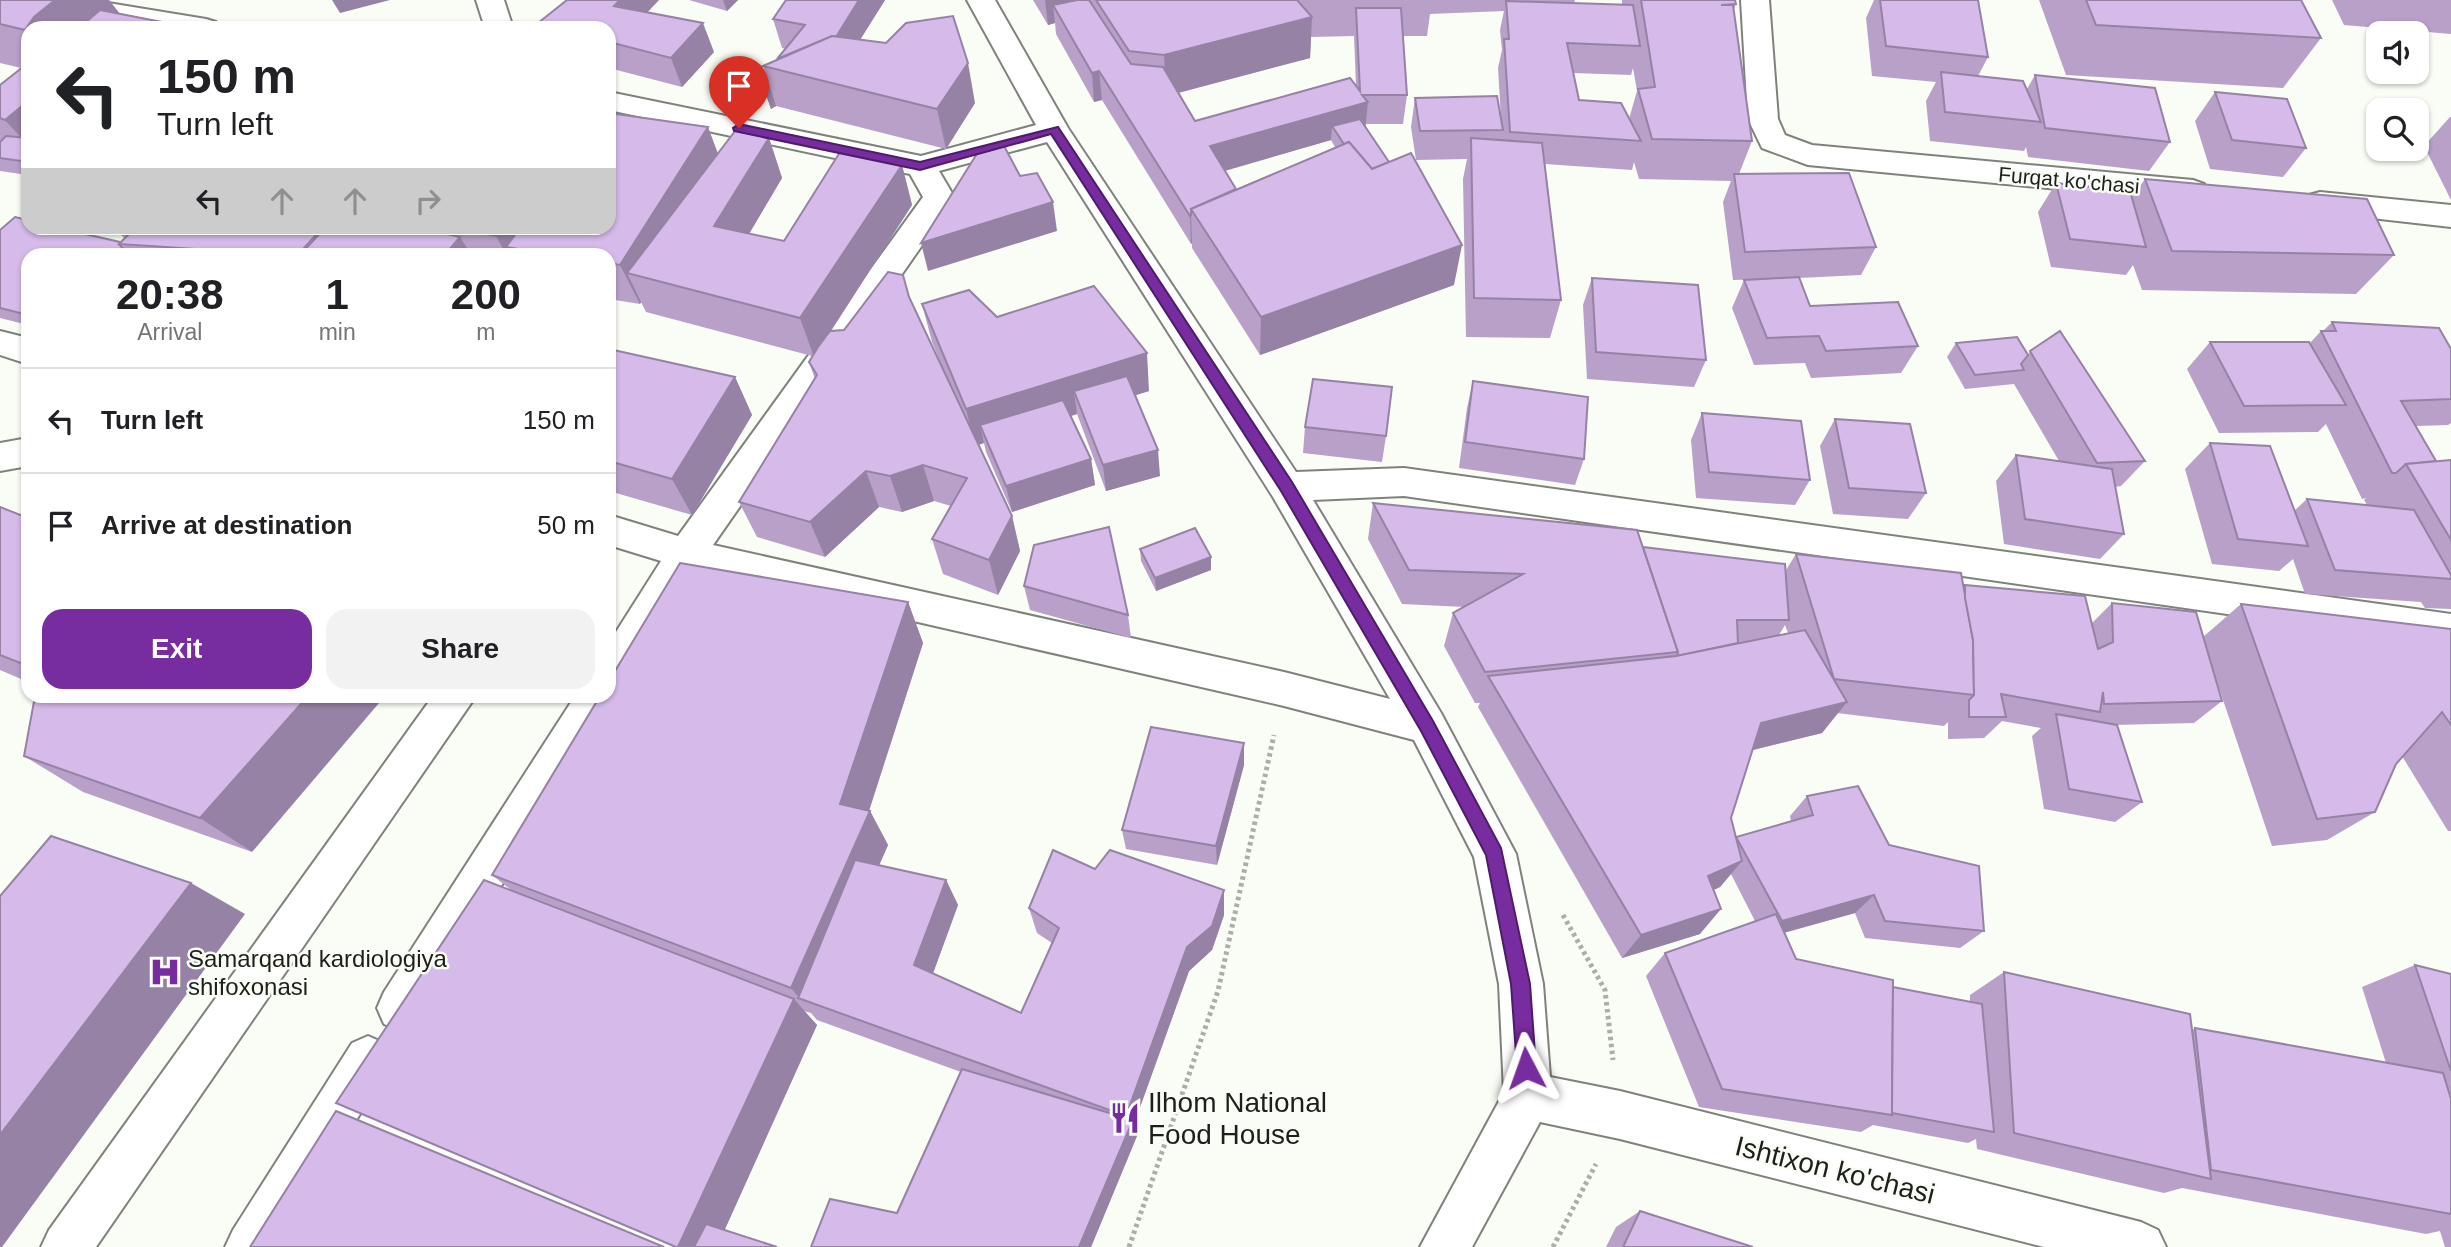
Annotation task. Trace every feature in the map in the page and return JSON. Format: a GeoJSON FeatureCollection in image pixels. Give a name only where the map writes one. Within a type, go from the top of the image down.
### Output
{"type":"FeatureCollection","features":[{"type":"Feature","properties":{"kind":"street"},"geometry":{"type":"LineString","coordinates":[[40,0],[164,21]]}},
{"type":"Feature","properties":{"kind":"street"},"geometry":{"type":"LineString","coordinates":[[490,0],[497,21]]}},
{"type":"Feature","properties":{"kind":"street"},"geometry":{"type":"LineString","coordinates":[[981,0],[1054,130],[1286,487],[1427,726],[1495,854],[1521,984],[1528,1096],[1445,1247]]}},
{"type":"Feature","properties":{"kind":"street","name":"Furqat ko'chasi"},"geometry":{"type":"LineString","coordinates":[[1755,0],[1763,119],[1773,141],[1808,155],[2218,194]]}},
{"type":"Feature","properties":{"kind":"street"},"geometry":{"type":"LineString","coordinates":[[616,102],[920,166],[1054,130]]}},
{"type":"Feature","properties":{"kind":"street"},"geometry":{"type":"LineString","coordinates":[[616,666],[686,554],[939,198],[920,166]]}},
{"type":"Feature","properties":{"kind":"street"},"geometry":{"type":"LineString","coordinates":[[2287,200],[2451,215]]}},
{"type":"Feature","properties":{"kind":"street"},"geometry":{"type":"LineString","coordinates":[[0,343],[21,349]]}},
{"type":"Feature","properties":{"kind":"street"},"geometry":{"type":"LineString","coordinates":[[0,457],[21,453]]}},
{"type":"Feature","properties":{"kind":"street"},"geometry":{"type":"LineString","coordinates":[[1286,487],[1404,482],[2451,630]]}},
{"type":"Feature","properties":{"kind":"street"},"geometry":{"type":"LineString","coordinates":[[616,532],[686,554],[1284,690],[1427,726]]}},
{"type":"Feature","properties":{"kind":"street"},"geometry":{"type":"LineString","coordinates":[[66,1247],[451,703]]}},
{"type":"Feature","properties":{"kind":"street"},"geometry":{"type":"LineString","coordinates":[[250,1247],[593,703]]}},
{"type":"Feature","properties":{"kind":"street","name":"Ishtixon ko'chasi"},"geometry":{"type":"LineString","coordinates":[[1528,1096],[1620,1115],[2141,1247]]}},
{"type":"Feature","properties":{"kind":"path"},"geometry":{"type":"LineString","coordinates":[[1129,1247],[1218,991],[1284,690]]}},
{"type":"Feature","properties":{"kind":"path"},"geometry":{"type":"LineString","coordinates":[[1553,1247],[1620,1115]]}},
{"type":"Feature","properties":{"kind":"building"},"geometry":{"type":"Polygon","coordinates":[[[0,0],[55,0],[31,21],[21,21],[21,29],[0,24],[0,0]]]}},
{"type":"Feature","properties":{"kind":"building"},"geometry":{"type":"Polygon","coordinates":[[[567,0],[620,0],[614,6],[703,23],[671,58],[616,44],[616,21],[541,21],[567,0]]]}},
{"type":"Feature","properties":{"kind":"building"},"geometry":{"type":"Polygon","coordinates":[[[786,0],[859,0],[836,37],[832,36],[777,59],[805,25],[773,19],[786,0]]]}},
{"type":"Feature","properties":{"kind":"building"},"geometry":{"type":"Polygon","coordinates":[[[1089,0],[1131,64],[1163,67],[1195,121],[1350,78],[1360,91],[1356,8],[1401,8],[1407,95],[1362,95],[1368,102],[1210,146],[1236,189],[1191,209],[1190,216],[1099,71],[1092,73],[1053,5],[1089,0]]]}},
{"type":"Feature","properties":{"kind":"building"},"geometry":{"type":"Polygon","coordinates":[[[1096,0],[1297,0],[1312,17],[1164,55],[1129,51],[1096,0]]]}},
{"type":"Feature","properties":{"kind":"building"},"geometry":{"type":"Polygon","coordinates":[[[1641,0],[1735,0],[1736,4],[1721,5],[1733,5],[1752,141],[1652,139],[1638,89],[1655,87],[1641,0]]]}},
{"type":"Feature","properties":{"kind":"building"},"geometry":{"type":"Polygon","coordinates":[[[1880,0],[1978,0],[1988,57],[1886,46],[1880,0]]]}},
{"type":"Feature","properties":{"kind":"building"},"geometry":{"type":"Polygon","coordinates":[[[2086,0],[2301,0],[2321,38],[2096,25],[2086,0]]]}},
{"type":"Feature","properties":{"kind":"building"},"geometry":{"type":"Polygon","coordinates":[[[1506,1],[1633,5],[1640,46],[1567,43],[1579,100],[1621,103],[1641,141],[1510,132],[1504,39],[1509,39],[1506,1]]]}},
{"type":"Feature","properties":{"kind":"building"},"geometry":{"type":"Polygon","coordinates":[[[100,10],[157,21],[87,21],[100,10]]]}},
{"type":"Feature","properties":{"kind":"building"},"geometry":{"type":"Polygon","coordinates":[[[953,16],[968,63],[937,109],[763,66],[832,36],[886,43],[906,23],[953,16]]]}},
{"type":"Feature","properties":{"kind":"building"},"geometry":{"type":"Polygon","coordinates":[[[21,68],[21,107],[5,120],[0,118],[0,85],[21,68]]]}},
{"type":"Feature","properties":{"kind":"building"},"geometry":{"type":"Polygon","coordinates":[[[1941,72],[2023,81],[2041,122],[1945,112],[1941,72]]]}},
{"type":"Feature","properties":{"kind":"building"},"geometry":{"type":"Polygon","coordinates":[[[2035,75],[2155,88],[2170,142],[2045,128],[2035,75]]]}},
{"type":"Feature","properties":{"kind":"building"},"geometry":{"type":"Polygon","coordinates":[[[2215,92],[2287,99],[2306,148],[2232,140],[2215,92]]]}},
{"type":"Feature","properties":{"kind":"building"},"geometry":{"type":"Polygon","coordinates":[[[1497,96],[1503,130],[1420,131],[1415,98],[1497,96]]]}},
{"type":"Feature","properties":{"kind":"building"},"geometry":{"type":"Polygon","coordinates":[[[616,114],[708,127],[620,265],[616,264],[616,248],[506,247],[515,235],[616,235],[616,114]]]}},
{"type":"Feature","properties":{"kind":"building"},"geometry":{"type":"Polygon","coordinates":[[[1360,119],[1389,162],[1372,169],[1349,142],[1344,144],[1332,126],[1360,119]]]}},
{"type":"Feature","properties":{"kind":"building"},"geometry":{"type":"Polygon","coordinates":[[[735,131],[769,138],[714,226],[784,241],[840,152],[902,165],[800,318],[627,273],[735,131]]]}},
{"type":"Feature","properties":{"kind":"building"},"geometry":{"type":"Polygon","coordinates":[[[6,136],[21,137],[21,161],[0,158],[0,142],[6,136]]]}},
{"type":"Feature","properties":{"kind":"building"},"geometry":{"type":"Polygon","coordinates":[[[1471,138],[1542,143],[1561,300],[1474,298],[1471,138]]]}},
{"type":"Feature","properties":{"kind":"building"},"geometry":{"type":"Polygon","coordinates":[[[1349,142],[1372,169],[1411,153],[1462,245],[1261,317],[1191,209],[1349,142]]]}},
{"type":"Feature","properties":{"kind":"building"},"geometry":{"type":"Polygon","coordinates":[[[1003,144],[1020,176],[1037,173],[1053,202],[921,243],[978,152],[1003,144]]]}},
{"type":"Feature","properties":{"kind":"building"},"geometry":{"type":"Polygon","coordinates":[[[1849,173],[1876,247],[1745,252],[1734,174],[1849,173]]]}},
{"type":"Feature","properties":{"kind":"building"},"geometry":{"type":"Polygon","coordinates":[[[2145,179],[2367,199],[2394,255],[2172,251],[2145,179]]]}},
{"type":"Feature","properties":{"kind":"building"},"geometry":{"type":"Polygon","coordinates":[[[2056,183],[2130,191],[2146,247],[2070,239],[2056,183]]]}},
{"type":"Feature","properties":{"kind":"building"},"geometry":{"type":"Polygon","coordinates":[[[15,217],[21,218],[21,235],[90,235],[120,242],[122,248],[21,248],[21,313],[0,308],[0,230],[15,217]]]}},
{"type":"Feature","properties":{"kind":"building"},"geometry":{"type":"Polygon","coordinates":[[[128,235],[316,235],[304,248],[180,248],[119,244],[128,235]]]}},
{"type":"Feature","properties":{"kind":"building"},"geometry":{"type":"Polygon","coordinates":[[[318,235],[460,237],[451,248],[306,248],[318,235]]]}},
{"type":"Feature","properties":{"kind":"building"},"geometry":{"type":"Polygon","coordinates":[[[888,272],[903,275],[909,297],[1012,516],[989,560],[932,539],[967,478],[923,465],[890,476],[866,471],[810,522],[739,502],[817,375],[809,362],[818,347],[830,331],[844,330],[888,272]]]}},
{"type":"Feature","properties":{"kind":"building"},"geometry":{"type":"Polygon","coordinates":[[[1799,277],[1810,306],[1898,302],[1918,346],[1826,351],[1819,336],[1767,338],[1744,280],[1799,277]]]}},
{"type":"Feature","properties":{"kind":"building"},"geometry":{"type":"Polygon","coordinates":[[[1592,278],[1698,285],[1706,360],[1596,352],[1592,278]]]}},
{"type":"Feature","properties":{"kind":"building"},"geometry":{"type":"Polygon","coordinates":[[[1094,286],[1147,353],[966,409],[922,304],[969,290],[997,317],[1094,286]]]}},
{"type":"Feature","properties":{"kind":"building"},"geometry":{"type":"Polygon","coordinates":[[[2332,322],[2439,328],[2451,349],[2451,399],[2401,401],[2436,461],[2406,464],[2396,473],[2392,473],[2321,331],[2336,331],[2332,322]]]}},
{"type":"Feature","properties":{"kind":"building"},"geometry":{"type":"Polygon","coordinates":[[[2060,331],[2145,461],[2097,463],[2030,351],[2060,331]]]}},
{"type":"Feature","properties":{"kind":"building"},"geometry":{"type":"Polygon","coordinates":[[[2017,337],[2028,355],[2021,364],[2024,370],[1975,375],[1956,343],[2017,337]]]}},
{"type":"Feature","properties":{"kind":"building"},"geometry":{"type":"Polygon","coordinates":[[[2210,342],[2309,342],[2346,405],[2244,406],[2210,342]]]}},
{"type":"Feature","properties":{"kind":"building"},"geometry":{"type":"Polygon","coordinates":[[[616,351],[735,377],[672,479],[616,463],[616,351]]]}},
{"type":"Feature","properties":{"kind":"building"},"geometry":{"type":"Polygon","coordinates":[[[1127,376],[1158,450],[1103,465],[1074,391],[1127,376]]]}},
{"type":"Feature","properties":{"kind":"building"},"geometry":{"type":"Polygon","coordinates":[[[1313,379],[1392,387],[1386,436],[1305,427],[1313,379]]]}},
{"type":"Feature","properties":{"kind":"building"},"geometry":{"type":"Polygon","coordinates":[[[1473,381],[1588,397],[1584,459],[1465,442],[1473,381]]]}},
{"type":"Feature","properties":{"kind":"building"},"geometry":{"type":"Polygon","coordinates":[[[1063,400],[1091,459],[1006,486],[980,425],[1063,400]]]}},
{"type":"Feature","properties":{"kind":"building"},"geometry":{"type":"Polygon","coordinates":[[[1702,413],[1801,421],[1810,480],[1709,472],[1702,413]]]}},
{"type":"Feature","properties":{"kind":"building"},"geometry":{"type":"Polygon","coordinates":[[[1835,419],[1910,424],[1926,493],[1849,488],[1835,419]]]}},
{"type":"Feature","properties":{"kind":"building"},"geometry":{"type":"Polygon","coordinates":[[[2210,443],[2270,446],[2308,546],[2238,539],[2210,443]]]}},
{"type":"Feature","properties":{"kind":"building"},"geometry":{"type":"Polygon","coordinates":[[[2016,455],[2112,469],[2124,534],[2025,519],[2016,455]]]}},
{"type":"Feature","properties":{"kind":"building"},"geometry":{"type":"Polygon","coordinates":[[[2451,460],[2451,540],[2406,464],[2451,460]]]}},
{"type":"Feature","properties":{"kind":"building"},"geometry":{"type":"Polygon","coordinates":[[[2307,499],[2414,510],[2451,579],[2335,570],[2307,499]]]}},
{"type":"Feature","properties":{"kind":"building"},"geometry":{"type":"Polygon","coordinates":[[[1373,503],[1637,530],[1678,652],[1485,672],[1453,613],[1523,574],[1409,570],[1373,503]]]}},
{"type":"Feature","properties":{"kind":"building"},"geometry":{"type":"Polygon","coordinates":[[[0,507],[21,515],[21,663],[0,655],[0,507]]]}},
{"type":"Feature","properties":{"kind":"building"},"geometry":{"type":"Polygon","coordinates":[[[1109,527],[1128,615],[1024,586],[1034,545],[1109,527]]]}},
{"type":"Feature","properties":{"kind":"building"},"geometry":{"type":"Polygon","coordinates":[[[1195,528],[1211,557],[1155,578],[1140,549],[1195,528]]]}},
{"type":"Feature","properties":{"kind":"building"},"geometry":{"type":"Polygon","coordinates":[[[1643,547],[1785,564],[1789,620],[1737,620],[1738,643],[1677,656],[1678,652],[1643,547]]]}},
{"type":"Feature","properties":{"kind":"building"},"geometry":{"type":"Polygon","coordinates":[[[1796,554],[1961,573],[1973,640],[1974,695],[1834,679],[1796,554]]]}},
{"type":"Feature","properties":{"kind":"building"},"geometry":{"type":"Polygon","coordinates":[[[680,563],[908,602],[840,804],[870,811],[791,988],[492,875],[596,703],[616,703],[616,669],[680,563]]]}},
{"type":"Feature","properties":{"kind":"building"},"geometry":{"type":"Polygon","coordinates":[[[1965,585],[2085,596],[2098,649],[2113,642],[2112,603],[2196,612],[2222,701],[2104,704],[2103,692],[2100,712],[2001,694],[2006,717],[1969,717],[1969,700],[1974,695],[1973,640],[1965,585]]]}},
{"type":"Feature","properties":{"kind":"building"},"geometry":{"type":"Polygon","coordinates":[[[2241,604],[2451,629],[2451,725],[2442,712],[2396,764],[2375,812],[2317,819],[2241,604]]]}},
{"type":"Feature","properties":{"kind":"building"},"geometry":{"type":"Polygon","coordinates":[[[1805,630],[1847,702],[1761,723],[1731,818],[1742,861],[1708,876],[1721,909],[1641,935],[1488,676],[1676,656],[1805,630]]]}},
{"type":"Feature","properties":{"kind":"building"},"geometry":{"type":"Polygon","coordinates":[[[34,703],[302,703],[200,818],[24,756],[34,703]]]}},
{"type":"Feature","properties":{"kind":"building"},"geometry":{"type":"Polygon","coordinates":[[[2056,714],[2117,725],[2142,802],[2069,789],[2056,714]]]}},
{"type":"Feature","properties":{"kind":"building"},"geometry":{"type":"Polygon","coordinates":[[[1151,727],[1244,743],[1216,846],[1122,830],[1151,727]]]}},
{"type":"Feature","properties":{"kind":"building"},"geometry":{"type":"Polygon","coordinates":[[[1858,786],[1889,845],[1979,866],[1984,931],[1885,921],[1874,895],[1782,921],[1736,837],[1813,815],[1807,796],[1858,786]]]}},
{"type":"Feature","properties":{"kind":"building"},"geometry":{"type":"Polygon","coordinates":[[[51,836],[191,883],[0,1135],[0,896],[51,836]]]}},
{"type":"Feature","properties":{"kind":"building"},"geometry":{"type":"Polygon","coordinates":[[[1053,850],[1095,869],[1110,850],[1224,890],[1212,926],[1187,947],[1126,1116],[798,998],[855,860],[946,880],[914,965],[1021,1013],[1059,928],[1029,908],[1053,850]]]}},
{"type":"Feature","properties":{"kind":"building"},"geometry":{"type":"Polygon","coordinates":[[[484,880],[794,999],[678,1247],[336,1103],[484,880]]]}},
{"type":"Feature","properties":{"kind":"building"},"geometry":{"type":"Polygon","coordinates":[[[1776,914],[1796,959],[1893,980],[1892,1115],[1722,1089],[1665,953],[1776,914]]]}},
{"type":"Feature","properties":{"kind":"building"},"geometry":{"type":"Polygon","coordinates":[[[2415,965],[2451,974],[2451,1071],[2415,965]]]}},
{"type":"Feature","properties":{"kind":"building"},"geometry":{"type":"Polygon","coordinates":[[[2004,972],[2190,1014],[2211,1179],[2014,1133],[2004,972]]]}},
{"type":"Feature","properties":{"kind":"building"},"geometry":{"type":"Polygon","coordinates":[[[1893,987],[1982,1004],[1994,1132],[1892,1113],[1893,987]]]}},
{"type":"Feature","properties":{"kind":"building"},"geometry":{"type":"Polygon","coordinates":[[[2195,1028],[2443,1073],[2451,1099],[2451,1214],[2211,1170],[2195,1028]]]}},
{"type":"Feature","properties":{"kind":"building"},"geometry":{"type":"Polygon","coordinates":[[[962,1069],[1133,1120],[1079,1247],[811,1247],[830,1199],[897,1213],[962,1069]]]}},
{"type":"Feature","properties":{"kind":"building"},"geometry":{"type":"Polygon","coordinates":[[[336,1111],[664,1247],[250,1247],[336,1111]]]}},
{"type":"Feature","properties":{"kind":"building"},"geometry":{"type":"Polygon","coordinates":[[[1640,1211],[1753,1247],[1623,1247],[1640,1211]]]}},
{"type":"Feature","properties":{"kind":"building"},"geometry":{"type":"Polygon","coordinates":[[[706,1224],[777,1247],[694,1247],[706,1224]]]}},
{"type":"Feature","properties":{"kind":"place","name":"Samarqand kardiologiya shifoxonasi"},"geometry":{"type":"Point","coordinates":[165,972]}},
{"type":"Feature","properties":{"kind":"place","name":"Ilhom National Food House"},"geometry":{"type":"Point","coordinates":[1125,1118]}},
{"type":"Feature","properties":{"kind":"route"},"geometry":{"type":"LineString","coordinates":[[739,128],[920,166],[1054,130],[1286,487],[1427,726],[1495,854],[1521,984],[1526,1068]]}}]}
